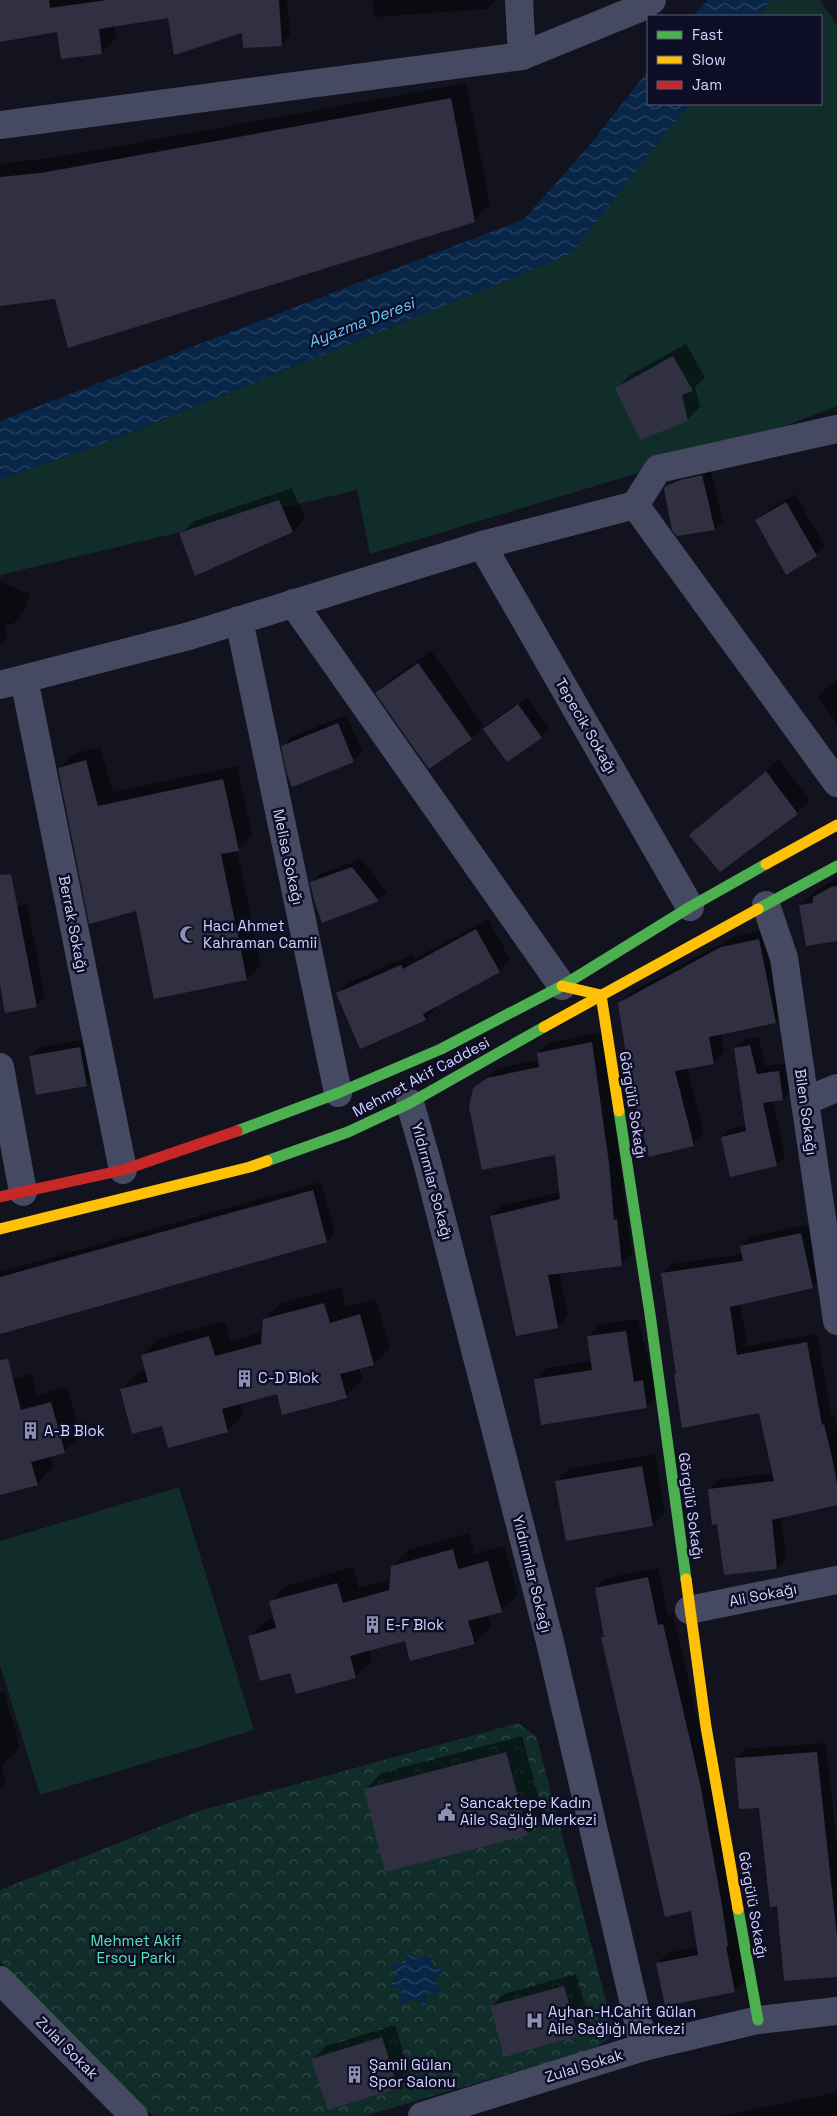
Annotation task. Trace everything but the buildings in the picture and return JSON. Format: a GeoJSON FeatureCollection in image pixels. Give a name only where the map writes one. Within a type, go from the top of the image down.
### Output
{"type":"FeatureCollection","features":[{"type":"Feature","properties":{"kind":"main road","name":"Mehmet Akif Caddesi"},"geometry":{"type":"LineString","coordinates":[[11,1195],[123,1170],[212,1141],[338,1093],[441,1049],[562,986],[690,907],[837,825]]}},
{"type":"Feature","properties":{"kind":"main road","name":"Mehmet Akif Caddesi"},"geometry":{"type":"LineString","coordinates":[[0,1229],[250,1167],[348,1132],[410,1102],[837,866]]}},
{"type":"Feature","properties":{"kind":"main road"},"geometry":{"type":"LineString","coordinates":[[562,986],[601,995]]}},
{"type":"Feature","properties":{"kind":"main road","name":"Görgülü Sokağı"},"geometry":{"type":"LineString","coordinates":[[601,995],[650,1314],[706,1727],[758,2020]]}},
{"type":"Feature","properties":{"kind":"main road"},"geometry":{"type":"LineString","coordinates":[[11,1195],[43,1218]]}},
{"type":"Feature","properties":{"kind":"street"},"geometry":{"type":"LineString","coordinates":[[519,0],[522,56]]}},
{"type":"Feature","properties":{"kind":"street"},"geometry":{"type":"LineString","coordinates":[[0,125],[522,56],[642,7],[652,0]]}},
{"type":"Feature","properties":{"kind":"street"},"geometry":{"type":"LineString","coordinates":[[12,682],[189,636],[482,545],[635,505],[658,469],[837,429]]}},
{"type":"Feature","properties":{"kind":"street"},"geometry":{"type":"LineString","coordinates":[[635,505],[837,783]]}},
{"type":"Feature","properties":{"kind":"street","name":"Tepecik Sokağı"},"geometry":{"type":"LineString","coordinates":[[482,545],[690,907]]}},
{"type":"Feature","properties":{"kind":"street"},"geometry":{"type":"LineString","coordinates":[[293,603],[562,986]]}},
{"type":"Feature","properties":{"kind":"street","name":"Melisa Sokağı"},"geometry":{"type":"LineString","coordinates":[[239,620],[338,1093]]}},
{"type":"Feature","properties":{"kind":"street","name":"Berrak Sokağı"},"geometry":{"type":"LineString","coordinates":[[12,682],[123,1170]]}},
{"type":"Feature","properties":{"kind":"street","name":"Bilen Sokağı"},"geometry":{"type":"LineString","coordinates":[[766,905],[784,958],[834,1281],[837,1321]]}},
{"type":"Feature","properties":{"kind":"street"},"geometry":{"type":"LineString","coordinates":[[0,1067],[11,1195]]}},
{"type":"Feature","properties":{"kind":"street"},"geometry":{"type":"LineString","coordinates":[[805,1101],[837,1088]]}},
{"type":"Feature","properties":{"kind":"street","name":"Yıldırımlar Sokağı"},"geometry":{"type":"LineString","coordinates":[[410,1102],[430,1172],[550,1642],[644,2047]]}},
{"type":"Feature","properties":{"kind":"street","name":"Ali Sokağı"},"geometry":{"type":"LineString","coordinates":[[689,1610],[837,1580]]}},
{"type":"Feature","properties":{"kind":"street","name":"Zulal Sokak"},"geometry":{"type":"LineString","coordinates":[[0,1980],[134,2116]]}},
{"type":"Feature","properties":{"kind":"street","name":"Zulal Sokak"},"geometry":{"type":"LineString","coordinates":[[422,2116],[644,2047],[758,2020],[837,2011]]}},
{"type":"Feature","properties":{"kind":"green space"},"geometry":{"type":"Polygon","coordinates":[[[771,0],[820,0],[837,25],[837,406],[757,437],[370,554],[357,490],[0,575],[0,480],[123,436],[570,254],[688,105],[822,105],[822,15],[760,15],[771,0]]]}},
{"type":"Feature","properties":{"kind":"green space"},"geometry":{"type":"Polygon","coordinates":[[[179,1487],[254,1730],[40,1795],[0,1665],[0,1541],[179,1487]]]}},
{"type":"Feature","properties":{"kind":"green space","name":"Mehmet Akif Ersoy Parkı"},"geometry":{"type":"Polygon","coordinates":[[[518,1723],[536,1736],[613,2027],[609,2039],[593,2049],[364,2116],[153,2116],[0,1961],[0,1890],[199,1811],[518,1723]]]}},
{"type":"Feature","properties":{"kind":"water"},"geometry":{"type":"Polygon","coordinates":[[[708,0],[771,0],[760,15],[693,15],[708,0]]]}},
{"type":"Feature","properties":{"kind":"water","name":"Ayazma Deresi"},"geometry":{"type":"Polygon","coordinates":[[[647,72],[647,105],[688,105],[571,254],[123,436],[0,480],[0,421],[524,219],[588,147],[647,72]]]}},
{"type":"Feature","properties":{"kind":"water"},"geometry":{"type":"Polygon","coordinates":[[[407,1952],[419,1960],[430,1954],[432,1966],[444,1971],[435,1980],[442,1994],[427,1993],[425,2007],[415,1999],[400,2004],[402,1989],[388,1987],[398,1975],[391,1964],[405,1963],[407,1952]]]}},
{"type":"Feature","properties":{"kind":"traffic: fast"},"geometry":{"type":"LineString","coordinates":[[237,1131],[338,1093],[441,1049],[562,986],[690,907],[766,864]]}},
{"type":"Feature","properties":{"kind":"traffic: fast"},"geometry":{"type":"LineString","coordinates":[[758,909],[837,866]]}},
{"type":"Feature","properties":{"kind":"traffic: fast"},"geometry":{"type":"LineString","coordinates":[[267,1161],[348,1132],[410,1103],[544,1027]]}},
{"type":"Feature","properties":{"kind":"traffic: fast"},"geometry":{"type":"LineString","coordinates":[[619,1111],[650,1314],[686,1579]]}},
{"type":"Feature","properties":{"kind":"traffic: fast"},"geometry":{"type":"LineString","coordinates":[[738,1909],[758,2020]]}},
{"type":"Feature","properties":{"kind":"traffic: slow"},"geometry":{"type":"LineString","coordinates":[[766,864],[837,825]]}},
{"type":"Feature","properties":{"kind":"traffic: slow"},"geometry":{"type":"LineString","coordinates":[[544,1027],[758,909]]}},
{"type":"Feature","properties":{"kind":"traffic: slow"},"geometry":{"type":"LineString","coordinates":[[562,986],[601,995],[619,1111]]}},
{"type":"Feature","properties":{"kind":"traffic: slow"},"geometry":{"type":"LineString","coordinates":[[0,1229],[250,1167],[267,1161]]}},
{"type":"Feature","properties":{"kind":"traffic: slow"},"geometry":{"type":"LineString","coordinates":[[686,1579],[706,1727],[738,1909]]}},
{"type":"Feature","properties":{"kind":"traffic: jam"},"geometry":{"type":"LineString","coordinates":[[0,1197],[123,1170],[237,1131]]}},
{"type":"Feature","properties":{"kind":"place","name":"Hacı Ahmet Kahraman Camii"},"geometry":{"type":"Point","coordinates":[189,935]}},
{"type":"Feature","properties":{"kind":"place","name":"C-D Blok"},"geometry":{"type":"Point","coordinates":[244,1378]}},
{"type":"Feature","properties":{"kind":"place","name":"A-B Blok"},"geometry":{"type":"Point","coordinates":[30,1431]}},
{"type":"Feature","properties":{"kind":"place","name":"E-F Blok"},"geometry":{"type":"Point","coordinates":[372,1625]}},
{"type":"Feature","properties":{"kind":"place","name":"Sancaktepe Kadın Aile Sağlığı Merkezi"},"geometry":{"type":"Point","coordinates":[446,1812]}},
{"type":"Feature","properties":{"kind":"place","name":"Ayhan-H.Cahit Gülan Aile Sağlığı Merkezi"},"geometry":{"type":"Point","coordinates":[534,2021]}},
{"type":"Feature","properties":{"kind":"place","name":"Şamil Gülan Spor Salonu"},"geometry":{"type":"Point","coordinates":[355,2074]}}]}
